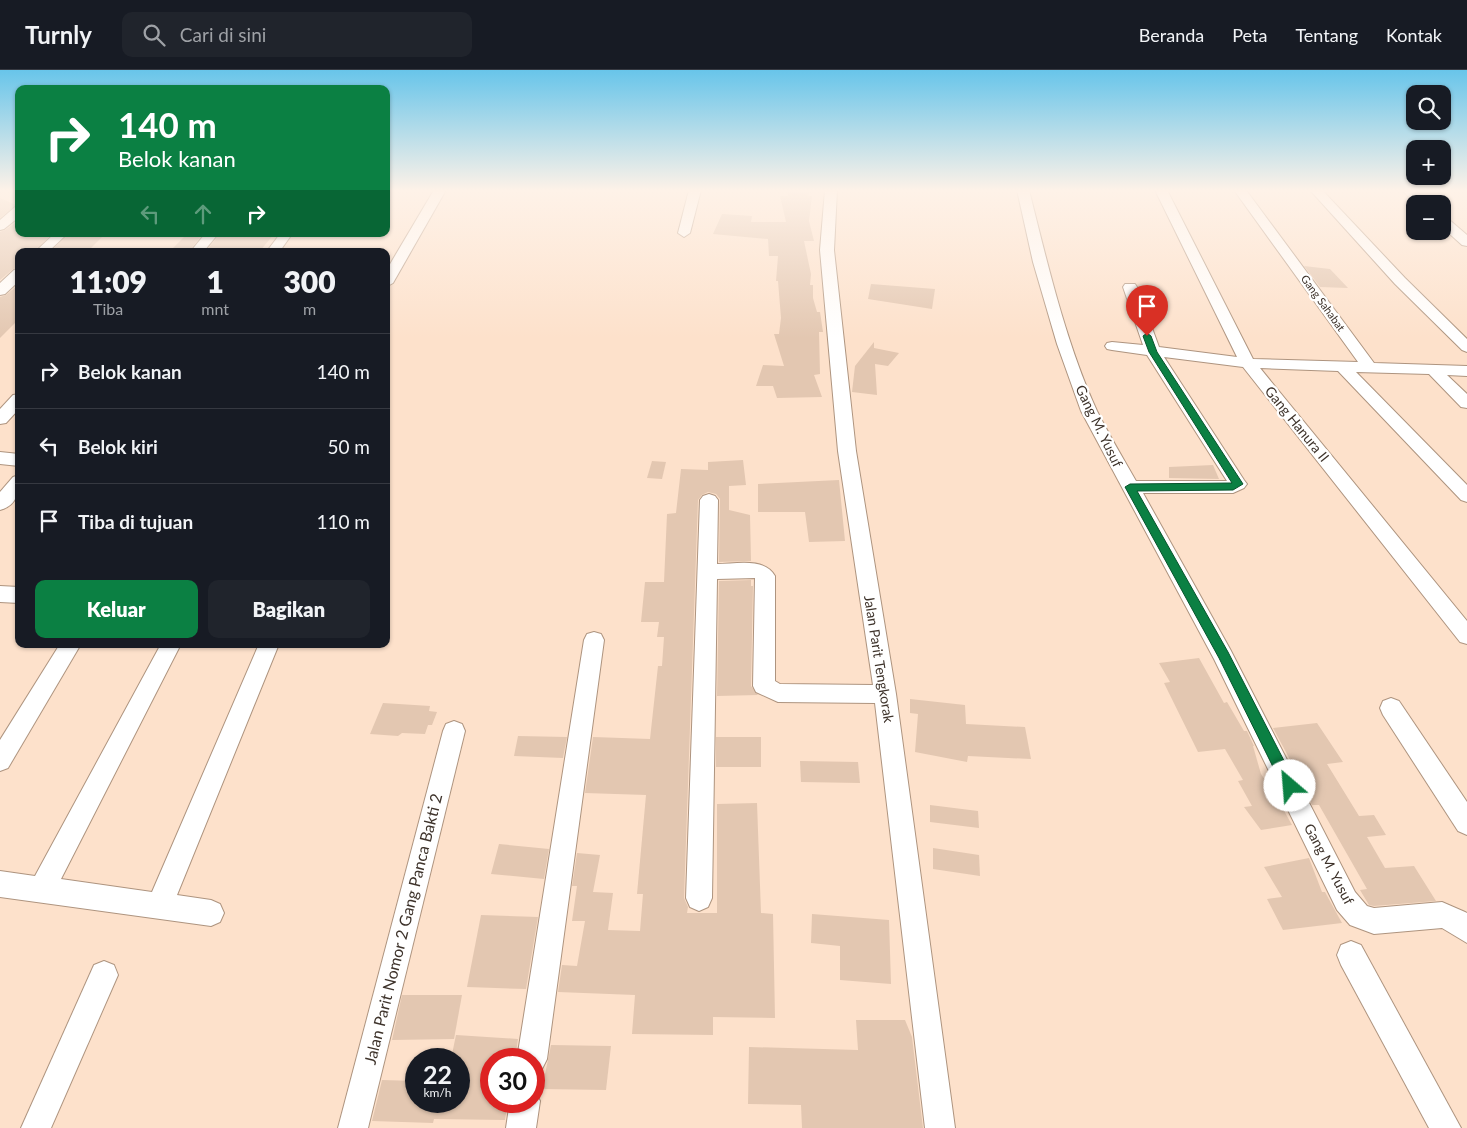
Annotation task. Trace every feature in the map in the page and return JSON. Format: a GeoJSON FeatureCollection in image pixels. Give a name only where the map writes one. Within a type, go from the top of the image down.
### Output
{"type":"FeatureCollection","features":[{"type":"Feature","properties":{"kind":"street"},"geometry":{"type":"LineString","coordinates":[[45,248],[54,239]]}},
{"type":"Feature","properties":{"kind":"street"},"geometry":{"type":"LineString","coordinates":[[390,276],[411,239]]}},
{"type":"Feature","properties":{"kind":"street","name":"Jalan Parit Tengkorak"},"geometry":{"type":"LineString","coordinates":[[828,239],[827,250],[847,451],[885,694],[940,1128]]}},
{"type":"Feature","properties":{"kind":"street","name":"Gang M. Yusuf"},"geometry":{"type":"LineString","coordinates":[[1035,239],[1064,344],[1089,411],[1223,655],[1346,901],[1359,916],[1374,921],[1442,915],[1463,923]]}},
{"type":"Feature","properties":{"kind":"street","name":"Gang Hanura II"},"geometry":{"type":"LineString","coordinates":[[1187,239],[1248,363],[1467,636]]}},
{"type":"Feature","properties":{"kind":"street","name":"Gang Sahabat"},"geometry":{"type":"LineString","coordinates":[[1276,239],[1370,368]]}},
{"type":"Feature","properties":{"kind":"street"},"geometry":{"type":"LineString","coordinates":[[1362,239],[1400,281],[1467,347]]}},
{"type":"Feature","properties":{"kind":"street"},"geometry":{"type":"LineString","coordinates":[[0,291],[15,277]]}},
{"type":"Feature","properties":{"kind":"street"},"geometry":{"type":"LineString","coordinates":[[1130,287],[1153,352],[1238,484],[1233,487],[1130,487]]}},
{"type":"Feature","properties":{"kind":"street"},"geometry":{"type":"LineString","coordinates":[[1112,346],[1248,363],[1467,371]]}},
{"type":"Feature","properties":{"kind":"street"},"geometry":{"type":"LineString","coordinates":[[1344,367],[1467,496]]}},
{"type":"Feature","properties":{"kind":"street"},"geometry":{"type":"LineString","coordinates":[[1433,370],[1467,403]]}},
{"type":"Feature","properties":{"kind":"street"},"geometry":{"type":"LineString","coordinates":[[0,419],[15,403]]}},
{"type":"Feature","properties":{"kind":"street"},"geometry":{"type":"LineString","coordinates":[[0,458],[15,460]]}},
{"type":"Feature","properties":{"kind":"street"},"geometry":{"type":"LineString","coordinates":[[0,504],[15,486]]}},
{"type":"Feature","properties":{"kind":"street"},"geometry":{"type":"LineString","coordinates":[[700,898],[709,500]]}},
{"type":"Feature","properties":{"kind":"street"},"geometry":{"type":"LineString","coordinates":[[707,572],[759,571],[764,576],[764,686],[778,693],[885,694]]}},
{"type":"Feature","properties":{"kind":"street"},"geometry":{"type":"LineString","coordinates":[[0,594],[15,595]]}},
{"type":"Feature","properties":{"kind":"street"},"geometry":{"type":"LineString","coordinates":[[534,1048],[594,640]]}},
{"type":"Feature","properties":{"kind":"street"},"geometry":{"type":"LineString","coordinates":[[0,760],[69,648]]}},
{"type":"Feature","properties":{"kind":"street"},"geometry":{"type":"LineString","coordinates":[[40,891],[169,648]]}},
{"type":"Feature","properties":{"kind":"street"},"geometry":{"type":"LineString","coordinates":[[159,907],[267,648]]}},
{"type":"Feature","properties":{"kind":"street"},"geometry":{"type":"LineString","coordinates":[[1391,708],[1467,823]]}},
{"type":"Feature","properties":{"kind":"street","name":"Jalan Parit Nomor 2 Gang Panca Bakti 2"},"geometry":{"type":"LineString","coordinates":[[353,1128],[454,730]]}},
{"type":"Feature","properties":{"kind":"street"},"geometry":{"type":"LineString","coordinates":[[0,884],[211,913]]}},
{"type":"Feature","properties":{"kind":"street"},"geometry":{"type":"LineString","coordinates":[[1351,955],[1446,1128]]}},
{"type":"Feature","properties":{"kind":"street"},"geometry":{"type":"LineString","coordinates":[[36,1128],[104,975]]}},
{"type":"Feature","properties":{"kind":"street"},"geometry":{"type":"LineString","coordinates":[[521,1128],[523,1113]]}},
{"type":"Feature","properties":{"kind":"building"},"geometry":{"type":"Polygon","coordinates":[[[0,239],[46,239],[37,248],[15,248],[15,268],[0,280],[0,239]]]}},
{"type":"Feature","properties":{"kind":"building"},"geometry":{"type":"Polygon","coordinates":[[[63,239],[100,239],[91,248],[54,248],[63,239]]]}},
{"type":"Feature","properties":{"kind":"building"},"geometry":{"type":"Polygon","coordinates":[[[182,239],[199,239],[191,248],[173,248],[182,239]]]}},
{"type":"Feature","properties":{"kind":"building"},"geometry":{"type":"Polygon","coordinates":[[[216,239],[270,239],[262,248],[208,248],[216,239]]]}},
{"type":"Feature","properties":{"kind":"building"},"geometry":{"type":"Polygon","coordinates":[[[768,239],[814,239],[814,241],[804,241],[811,274],[810,285],[813,285],[813,298],[817,312],[820,312],[823,332],[819,332],[820,374],[814,375],[822,397],[777,398],[773,386],[756,386],[763,365],[784,366],[774,334],[779,334],[781,318],[778,281],[776,281],[778,256],[769,256],[768,239]]]}},
{"type":"Feature","properties":{"kind":"building"},"geometry":{"type":"Polygon","coordinates":[[[1304,266],[1330,269],[1348,288],[1320,287],[1304,266]]]}},
{"type":"Feature","properties":{"kind":"building"},"geometry":{"type":"Polygon","coordinates":[[[871,284],[935,289],[932,309],[868,299],[871,284]]]}},
{"type":"Feature","properties":{"kind":"building"},"geometry":{"type":"Polygon","coordinates":[[[15,287],[15,323],[0,338],[0,297],[6,295],[15,287]]]}},
{"type":"Feature","properties":{"kind":"building"},"geometry":{"type":"Polygon","coordinates":[[[874,342],[874,348],[899,353],[888,366],[875,364],[877,395],[852,392],[855,366],[874,342]]]}},
{"type":"Feature","properties":{"kind":"building"},"geometry":{"type":"Polygon","coordinates":[[[743,460],[746,485],[729,486],[729,510],[750,515],[751,561],[719,562],[720,499],[716,494],[708,492],[698,500],[684,898],[688,907],[687,913],[717,913],[717,804],[757,803],[761,913],[773,914],[775,1018],[713,1017],[713,1035],[632,1034],[635,995],[558,992],[562,965],[577,966],[585,921],[572,921],[577,886],[572,886],[577,853],[600,855],[593,892],[613,893],[608,930],[640,931],[643,894],[637,894],[646,795],[585,793],[593,737],[650,739],[658,666],[662,666],[664,637],[657,637],[659,622],[641,622],[645,582],[664,582],[667,514],[676,513],[681,469],[708,470],[708,462],[743,460]]]}},
{"type":"Feature","properties":{"kind":"building"},"geometry":{"type":"Polygon","coordinates":[[[652,461],[666,462],[662,479],[647,478],[652,461]]]}},
{"type":"Feature","properties":{"kind":"building"},"geometry":{"type":"Polygon","coordinates":[[[1213,465],[1219,479],[1169,478],[1169,467],[1213,465]]]}},
{"type":"Feature","properties":{"kind":"building"},"geometry":{"type":"Polygon","coordinates":[[[839,480],[845,541],[809,542],[805,512],[758,512],[758,484],[839,480]]]}},
{"type":"Feature","properties":{"kind":"building"},"geometry":{"type":"Polygon","coordinates":[[[751,580],[751,586],[753,586],[751,686],[758,695],[717,696],[719,581],[751,580]]]}},
{"type":"Feature","properties":{"kind":"building"},"geometry":{"type":"Polygon","coordinates":[[[1199,658],[1224,703],[1227,702],[1244,731],[1247,731],[1254,746],[1261,774],[1267,783],[1272,782],[1292,825],[1261,830],[1244,807],[1252,806],[1238,781],[1243,780],[1225,749],[1198,752],[1164,683],[1170,682],[1159,663],[1199,658]]]}},
{"type":"Feature","properties":{"kind":"building"},"geometry":{"type":"Polygon","coordinates":[[[910,699],[965,705],[966,724],[1025,727],[1031,759],[968,756],[967,762],[915,752],[918,714],[910,713],[910,699]]]}},
{"type":"Feature","properties":{"kind":"building"},"geometry":{"type":"Polygon","coordinates":[[[383,703],[430,706],[429,711],[437,712],[432,725],[428,725],[425,734],[402,733],[398,736],[370,734],[383,703]]]}},
{"type":"Feature","properties":{"kind":"building"},"geometry":{"type":"Polygon","coordinates":[[[1317,723],[1343,762],[1327,764],[1359,816],[1374,815],[1386,835],[1367,837],[1385,868],[1414,866],[1436,901],[1369,905],[1360,890],[1367,889],[1319,805],[1312,805],[1273,728],[1317,723]]]}},
{"type":"Feature","properties":{"kind":"building"},"geometry":{"type":"Polygon","coordinates":[[[518,736],[567,737],[563,758],[514,756],[518,736]]]}},
{"type":"Feature","properties":{"kind":"building"},"geometry":{"type":"Polygon","coordinates":[[[716,737],[761,737],[761,767],[716,767],[716,737]]]}},
{"type":"Feature","properties":{"kind":"building"},"geometry":{"type":"Polygon","coordinates":[[[800,761],[858,762],[860,783],[801,782],[800,761]]]}},
{"type":"Feature","properties":{"kind":"building"},"geometry":{"type":"Polygon","coordinates":[[[930,805],[978,811],[979,828],[930,822],[930,805]]]}},
{"type":"Feature","properties":{"kind":"building"},"geometry":{"type":"Polygon","coordinates":[[[499,844],[549,849],[544,879],[491,874],[499,844]]]}},
{"type":"Feature","properties":{"kind":"building"},"geometry":{"type":"Polygon","coordinates":[[[933,848],[979,855],[980,876],[933,869],[933,848]]]}},
{"type":"Feature","properties":{"kind":"building"},"geometry":{"type":"Polygon","coordinates":[[[1309,858],[1322,892],[1325,892],[1342,923],[1283,930],[1267,899],[1282,897],[1264,867],[1309,858]]]}},
{"type":"Feature","properties":{"kind":"building"},"geometry":{"type":"Polygon","coordinates":[[[812,914],[889,920],[891,984],[840,980],[840,946],[811,943],[812,914]]]}},
{"type":"Feature","properties":{"kind":"building"},"geometry":{"type":"Polygon","coordinates":[[[481,915],[538,917],[526,989],[467,987],[481,915]]]}},
{"type":"Feature","properties":{"kind":"building"},"geometry":{"type":"Polygon","coordinates":[[[402,995],[462,995],[454,1039],[392,1040],[402,995]]]}},
{"type":"Feature","properties":{"kind":"building"},"geometry":{"type":"Polygon","coordinates":[[[856,1020],[905,1020],[912,1037],[923,1128],[802,1128],[801,1105],[748,1104],[749,1047],[858,1050],[856,1020]]]}},
{"type":"Feature","properties":{"kind":"building"},"geometry":{"type":"Polygon","coordinates":[[[456,1035],[518,1039],[517,1048],[480,1048],[480,1113],[506,1113],[505,1120],[434,1119],[433,1123],[372,1121],[382,1080],[405,1081],[405,1113],[470,1113],[470,1048],[453,1048],[456,1035]]]}},
{"type":"Feature","properties":{"kind":"building"},"geometry":{"type":"Polygon","coordinates":[[[551,1045],[611,1046],[606,1090],[545,1089],[545,1074],[551,1045]]]}},
{"type":"Feature","properties":{"kind":"route"},"geometry":{"type":"LineString","coordinates":[[1147,336],[1153,352],[1238,481],[1238,484],[1233,487],[1130,487],[1223,655],[1290,786]]}}]}
